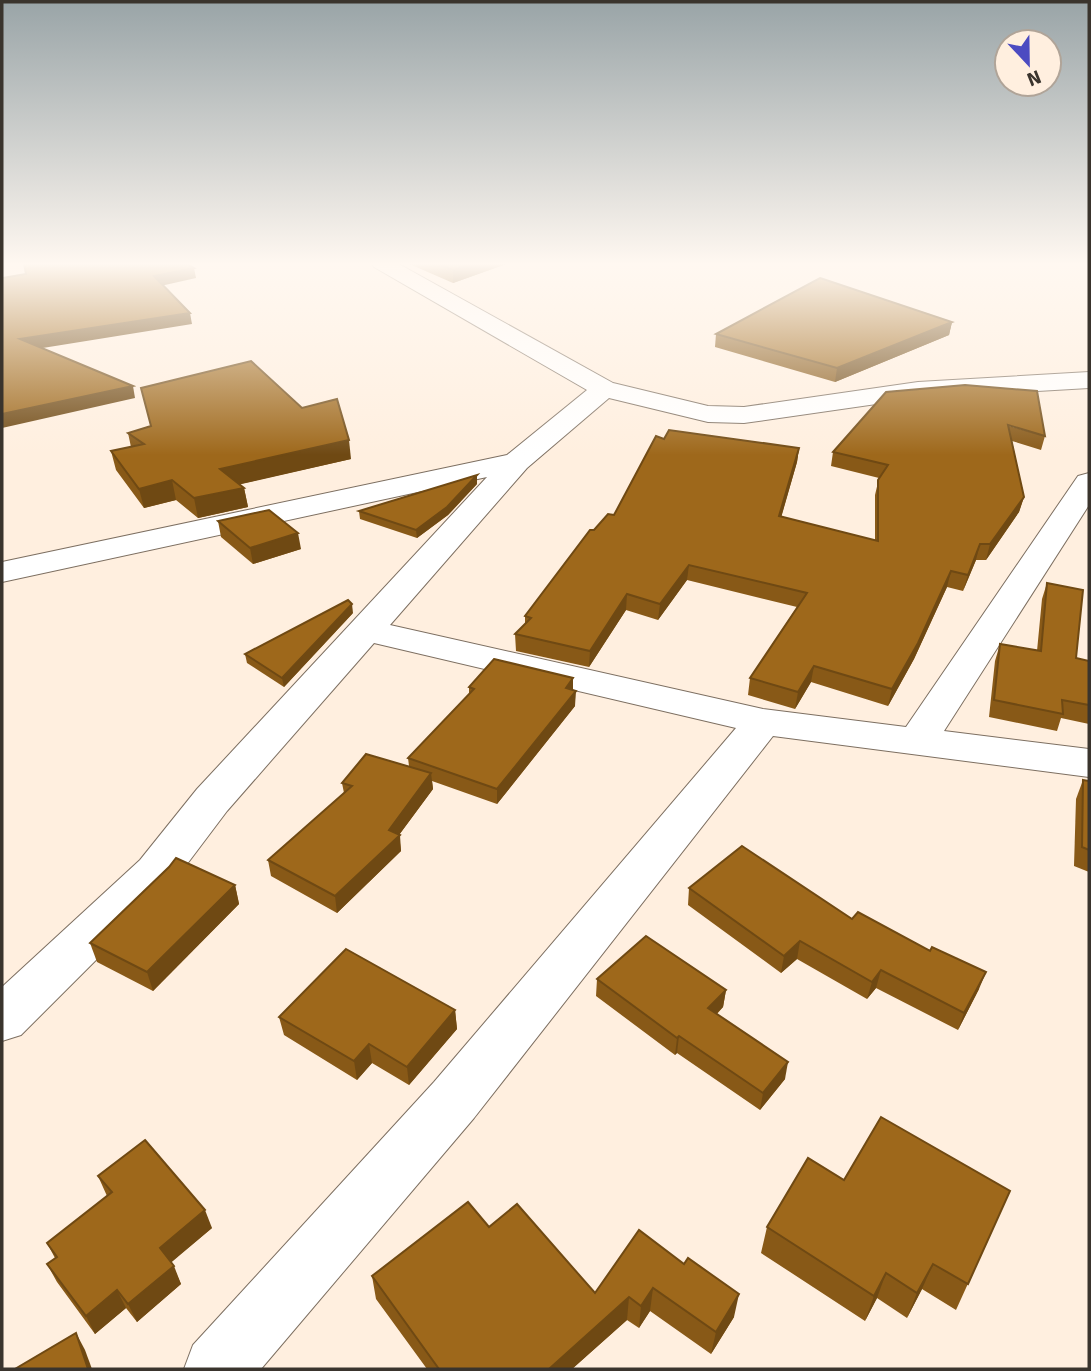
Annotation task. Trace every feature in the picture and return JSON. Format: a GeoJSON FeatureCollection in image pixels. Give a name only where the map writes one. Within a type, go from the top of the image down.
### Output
{"type":"FeatureCollection","features":[{"type":"Feature","properties":{"kind":"street"},"geometry":{"type":"LineString","coordinates":[[495,327],[604,388],[726,416],[918,390],[1089,380]]}},
{"type":"Feature","properties":{"kind":"street"},"geometry":{"type":"LineString","coordinates":[[2,1019],[156,873],[212,800],[517,462],[604,388]]}},
{"type":"Feature","properties":{"kind":"street"},"geometry":{"type":"LineString","coordinates":[[2,572],[517,462]]}},
{"type":"Feature","properties":{"kind":"street"},"geometry":{"type":"LineString","coordinates":[[917,741],[1089,482]]}},
{"type":"Feature","properties":{"kind":"street"},"geometry":{"type":"LineString","coordinates":[[363,630],[763,722],[1089,763]]}},
{"type":"Feature","properties":{"kind":"street"},"geometry":{"type":"LineString","coordinates":[[216,1369],[454,1100],[763,722]]}},
{"type":"Feature","properties":{"kind":"building"},"geometry":{"type":"Polygon","coordinates":[[[2,327],[99,327],[20,339],[133,386],[2,414],[2,327]]]}},
{"type":"Feature","properties":{"kind":"building"},"geometry":{"type":"Polygon","coordinates":[[[729,327],[940,327],[837,368],[716,334],[729,327]]]}},
{"type":"Feature","properties":{"kind":"building"},"geometry":{"type":"Polygon","coordinates":[[[251,361],[302,408],[337,399],[349,440],[220,469],[244,488],[194,498],[172,480],[139,489],[111,451],[144,444],[128,433],[151,426],[141,388],[251,361]]]}},
{"type":"Feature","properties":{"kind":"building"},"geometry":{"type":"Polygon","coordinates":[[[965,385],[1037,391],[1045,436],[1008,425],[1024,497],[990,544],[980,544],[968,575],[951,571],[918,643],[892,689],[814,666],[798,692],[750,678],[807,593],[689,565],[660,604],[627,594],[590,651],[515,634],[531,618],[525,616],[590,530],[594,530],[608,514],[614,515],[656,436],[664,439],[669,430],[799,448],[779,516],[878,541],[878,480],[888,465],[833,452],[886,392],[965,385]]]}},
{"type":"Feature","properties":{"kind":"building"},"geometry":{"type":"Polygon","coordinates":[[[477,475],[447,507],[416,530],[359,511],[477,475]]]}},
{"type":"Feature","properties":{"kind":"building"},"geometry":{"type":"Polygon","coordinates":[[[269,510],[298,533],[250,548],[218,521],[269,510]]]}},
{"type":"Feature","properties":{"kind":"building"},"geometry":{"type":"Polygon","coordinates":[[[1047,583],[1083,590],[1076,658],[1089,661],[1089,705],[1062,700],[1063,714],[994,700],[1000,644],[1041,651],[1047,583]]]}},
{"type":"Feature","properties":{"kind":"building"},"geometry":{"type":"Polygon","coordinates":[[[348,600],[352,604],[282,678],[245,654],[348,600]]]}},
{"type":"Feature","properties":{"kind":"building"},"geometry":{"type":"Polygon","coordinates":[[[494,659],[573,678],[566,688],[576,691],[497,789],[408,758],[474,689],[469,687],[494,659]]]}},
{"type":"Feature","properties":{"kind":"building"},"geometry":{"type":"Polygon","coordinates":[[[366,754],[431,773],[389,830],[400,835],[335,896],[268,860],[352,786],[342,783],[366,754]]]}},
{"type":"Feature","properties":{"kind":"building"},"geometry":{"type":"Polygon","coordinates":[[[1083,780],[1089,781],[1089,850],[1082,847],[1083,780]]]}},
{"type":"Feature","properties":{"kind":"building"},"geometry":{"type":"Polygon","coordinates":[[[742,846],[852,919],[858,912],[930,951],[932,947],[986,972],[964,1013],[881,970],[872,982],[800,941],[784,956],[689,888],[742,846]]]}},
{"type":"Feature","properties":{"kind":"building"},"geometry":{"type":"Polygon","coordinates":[[[176,858],[235,885],[147,972],[90,943],[169,867],[176,858]]]}},
{"type":"Feature","properties":{"kind":"building"},"geometry":{"type":"Polygon","coordinates":[[[646,936],[726,990],[708,1008],[788,1062],[763,1093],[679,1036],[677,1038],[597,979],[646,936]]]}},
{"type":"Feature","properties":{"kind":"building"},"geometry":{"type":"Polygon","coordinates":[[[346,949],[455,1010],[407,1067],[369,1044],[354,1061],[279,1017],[346,949]]]}},
{"type":"Feature","properties":{"kind":"building"},"geometry":{"type":"Polygon","coordinates":[[[881,1117],[1010,1191],[968,1284],[933,1264],[917,1293],[886,1273],[874,1296],[767,1227],[808,1158],[844,1180],[881,1117]]]}},
{"type":"Feature","properties":{"kind":"building"},"geometry":{"type":"Polygon","coordinates":[[[145,1140],[205,1210],[160,1248],[174,1266],[128,1304],[117,1290],[86,1316],[47,1264],[57,1257],[47,1243],[112,1192],[98,1176],[145,1140]]]}},
{"type":"Feature","properties":{"kind":"building"},"geometry":{"type":"Polygon","coordinates":[[[468,1202],[489,1227],[517,1204],[595,1293],[639,1230],[684,1264],[688,1258],[739,1294],[716,1332],[653,1288],[641,1306],[629,1297],[549,1369],[439,1369],[372,1276],[468,1202]]]}},
{"type":"Feature","properties":{"kind":"building"},"geometry":{"type":"Polygon","coordinates":[[[76,1333],[88,1369],[15,1369],[76,1333]]]}}]}
